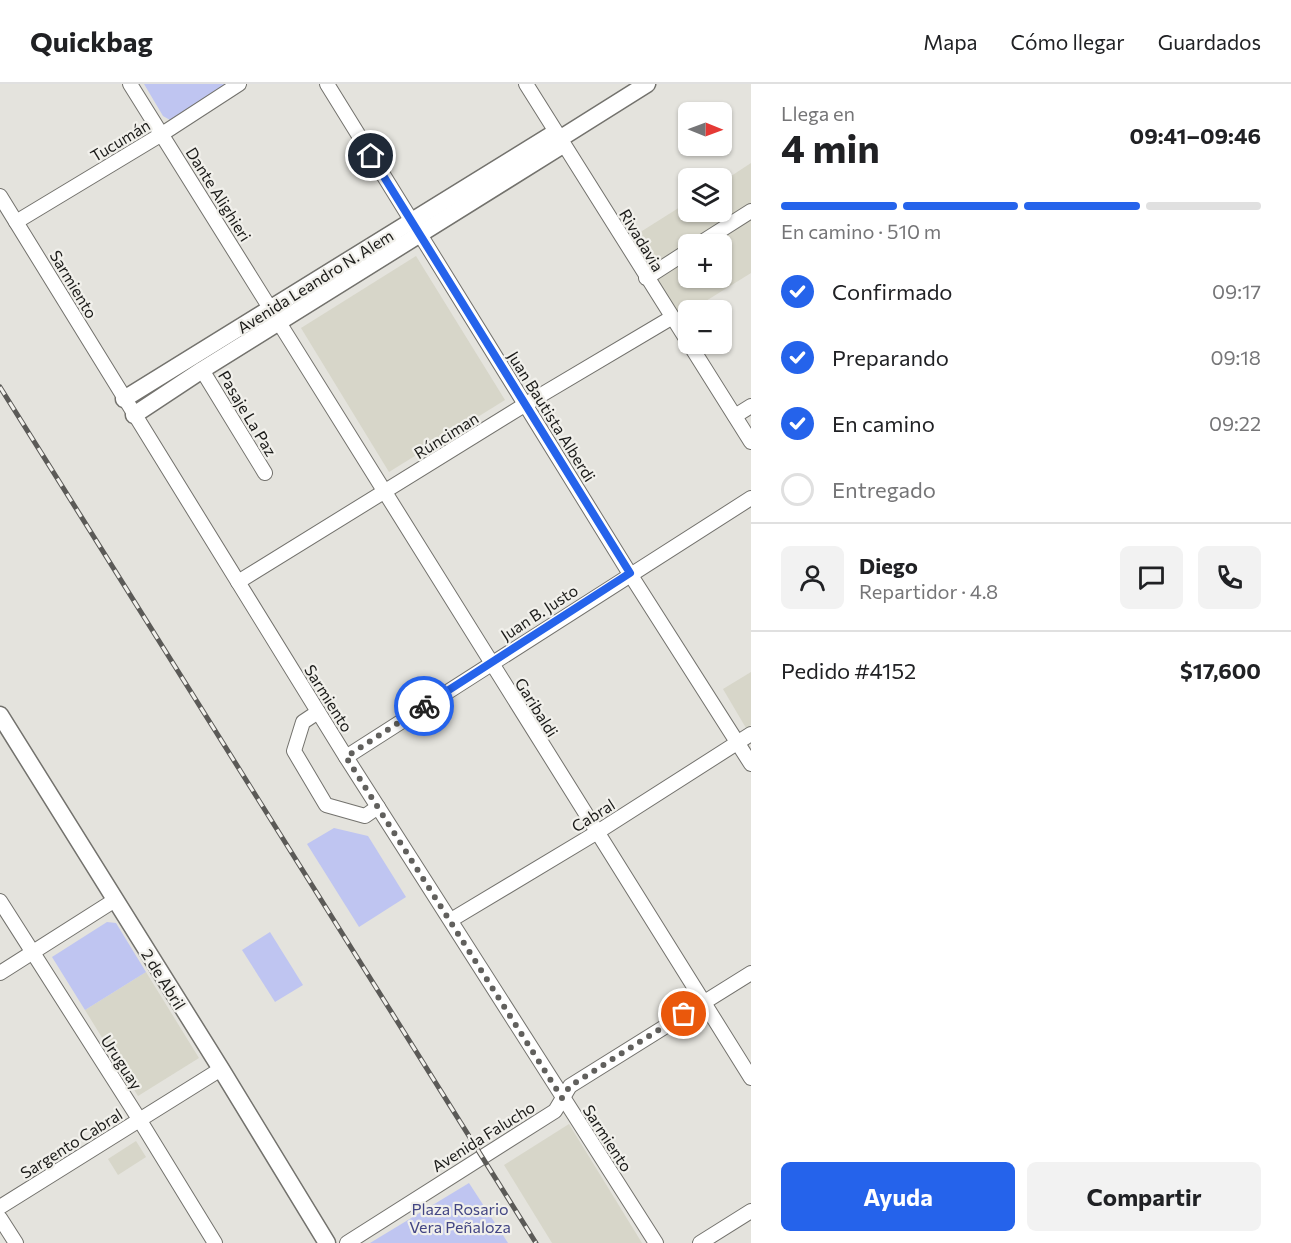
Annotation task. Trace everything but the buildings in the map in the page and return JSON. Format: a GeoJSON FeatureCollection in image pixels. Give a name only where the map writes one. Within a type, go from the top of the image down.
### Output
{"type":"FeatureCollection","features":[{"type":"Feature","properties":{"kind":"main road","name":"Avenida Leandro N. Alem"},"geometry":{"type":"LineString","coordinates":[[124,399],[275,315],[416,227],[558,148],[561,138],[647,84]]}},
{"type":"Feature","properties":{"kind":"main road","name":"Avenida Leandro N. Alem"},"geometry":{"type":"LineString","coordinates":[[134,415],[202,370],[275,315]]}},
{"type":"Feature","properties":{"kind":"main road","name":"2 de Abril"},"geometry":{"type":"LineString","coordinates":[[3,725],[221,1069],[325,1242]]}},
{"type":"Feature","properties":{"kind":"street","name":"Dante Alighieri"},"geometry":{"type":"LineString","coordinates":[[130,84],[275,315]]}},
{"type":"Feature","properties":{"kind":"street","name":"Tucumán"},"geometry":{"type":"LineString","coordinates":[[16,222],[162,134],[239,84]]}},
{"type":"Feature","properties":{"kind":"street","name":"Juan Bautista Alberdi"},"geometry":{"type":"LineString","coordinates":[[327,84],[751,764]]}},
{"type":"Feature","properties":{"kind":"street","name":"Rivadavia"},"geometry":{"type":"LineString","coordinates":[[526,84],[751,442]]}},
{"type":"Feature","properties":{"kind":"street","name":"Sarmiento"},"geometry":{"type":"LineString","coordinates":[[0,196],[346,757],[656,1243]]}},
{"type":"Feature","properties":{"kind":"street"},"geometry":{"type":"LineString","coordinates":[[715,234],[751,211]]}},
{"type":"Feature","properties":{"kind":"street"},"geometry":{"type":"LineString","coordinates":[[646,278],[678,257]]}},
{"type":"Feature","properties":{"kind":"street","name":"Garibaldi"},"geometry":{"type":"LineString","coordinates":[[275,315],[596,833],[751,1078]]}},
{"type":"Feature","properties":{"kind":"street","name":"Rúnciman"},"geometry":{"type":"LineString","coordinates":[[238,582],[526,404],[671,318]]}},
{"type":"Feature","properties":{"kind":"street","name":"Pasaje La Paz"},"geometry":{"type":"LineString","coordinates":[[202,370],[265,473]]}},
{"type":"Feature","properties":{"kind":"street"},"geometry":{"type":"LineString","coordinates":[[735,416],[751,406]]}},
{"type":"Feature","properties":{"kind":"street","name":"Juan B. Justo"},"geometry":{"type":"LineString","coordinates":[[346,757],[630,573],[751,498]]}},
{"type":"Feature","properties":{"kind":"street"},"geometry":{"type":"LineString","coordinates":[[318,712],[303,722],[294,751],[326,805],[365,816],[378,807]]}},
{"type":"Feature","properties":{"kind":"street","name":"Cabral"},"geometry":{"type":"LineString","coordinates":[[451,920],[596,833],[751,734]]}},
{"type":"Feature","properties":{"kind":"street"},"geometry":{"type":"LineString","coordinates":[[0,973],[114,900]]}},
{"type":"Feature","properties":{"kind":"street","name":"Uruguay"},"geometry":{"type":"LineString","coordinates":[[0,901],[215,1243]]}},
{"type":"Feature","properties":{"kind":"street","name":"Avenida Falucho"},"geometry":{"type":"LineString","coordinates":[[347,1243],[555,1111],[570,1086],[751,973]]}},
{"type":"Feature","properties":{"kind":"street","name":"Sargento Cabral"},"geometry":{"type":"LineString","coordinates":[[0,1207],[221,1069]]}},
{"type":"Feature","properties":{"kind":"street"},"geometry":{"type":"LineString","coordinates":[[700,1243],[751,1211]]}},
{"type":"Feature","properties":{"kind":"street"},"geometry":{"type":"LineString","coordinates":[[0,1218],[16,1243]]}},
{"type":"Feature","properties":{"kind":"shaded area"},"geometry":{"type":"Polygon","coordinates":[[[751,163],[751,273],[732,285],[732,234],[678,234],[678,288],[727,288],[707,300],[678,300],[678,318],[672,322],[623,243],[678,208],[678,222],[732,222],[732,175],[751,163]]]}},
{"type":"Feature","properties":{"kind":"shaded area"},"geometry":{"type":"Polygon","coordinates":[[[416,256],[505,400],[389,472],[301,328],[416,256]]]}},
{"type":"Feature","properties":{"kind":"shaded area"},"geometry":{"type":"Polygon","coordinates":[[[751,672],[751,725],[746,728],[723,689],[751,672]]]}},
{"type":"Feature","properties":{"kind":"shaded area"},"geometry":{"type":"Polygon","coordinates":[[[146,972],[199,1058],[138,1096],[85,1010],[146,972]]]}},
{"type":"Feature","properties":{"kind":"shaded area"},"geometry":{"type":"Polygon","coordinates":[[[569,1124],[642,1243],[552,1243],[504,1165],[569,1124]]]}},
{"type":"Feature","properties":{"kind":"shaded area"},"geometry":{"type":"Polygon","coordinates":[[[136,1141],[146,1157],[118,1175],[108,1159],[136,1141]]]}},
{"type":"Feature","properties":{"kind":"green space"},"geometry":{"type":"Polygon","coordinates":[[[144,84],[227,85],[170,120],[163,116],[144,84]]]}},
{"type":"Feature","properties":{"kind":"green space"},"geometry":{"type":"Polygon","coordinates":[[[334,828],[368,836],[406,897],[359,927],[307,844],[334,828]]]}},
{"type":"Feature","properties":{"kind":"green space"},"geometry":{"type":"Polygon","coordinates":[[[107,922],[116,923],[146,972],[85,1010],[52,957],[107,922]]]}},
{"type":"Feature","properties":{"kind":"green space"},"geometry":{"type":"Polygon","coordinates":[[[270,932],[303,985],[275,1002],[242,950],[270,932]]]}},
{"type":"Feature","properties":{"kind":"green space","name":"Plaza Rosario Vera Peñaloza"},"geometry":{"type":"Polygon","coordinates":[[[469,1183],[508,1243],[370,1243],[469,1183]]]}},
{"type":"Feature","properties":{"kind":"railway"},"geometry":{"type":"LineString","coordinates":[[0,387],[536,1243]]}},
{"type":"Feature","properties":{"kind":"way so far"},"geometry":{"type":"LineString","coordinates":[[424,706],[346,757],[562,1098],[570,1086],[684,1014]]}},
{"type":"Feature","properties":{"kind":"route"},"geometry":{"type":"LineString","coordinates":[[371,156],[630,573],[424,706]]}}]}
